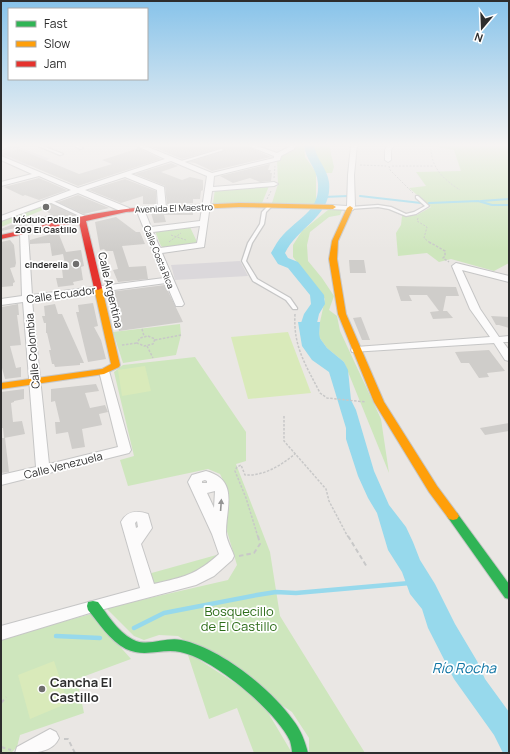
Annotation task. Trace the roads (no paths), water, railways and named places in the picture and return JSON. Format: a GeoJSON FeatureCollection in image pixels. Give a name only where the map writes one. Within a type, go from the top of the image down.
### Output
{"type":"FeatureCollection","features":[{"type":"Feature","properties":{"kind":"street"},"geometry":{"type":"LineString","coordinates":[[1,184],[15,180]]}},
{"type":"Feature","properties":{"kind":"street"},"geometry":{"type":"LineString","coordinates":[[54,180],[126,210]]}},
{"type":"Feature","properties":{"kind":"street"},"geometry":{"type":"LineString","coordinates":[[1,219],[48,200],[106,180]]}},
{"type":"Feature","properties":{"kind":"street"},"geometry":{"type":"LineString","coordinates":[[139,180],[161,189],[162,208]]}},
{"type":"Feature","properties":{"kind":"street"},"geometry":{"type":"LineString","coordinates":[[157,251],[201,245],[205,207],[210,180]]}},
{"type":"Feature","properties":{"kind":"street"},"geometry":{"type":"LineString","coordinates":[[352,180],[352,195],[350,208],[335,241],[333,260],[342,314],[356,350],[381,405],[433,489],[509,594]]}},
{"type":"Feature","properties":{"kind":"street"},"geometry":{"type":"LineString","coordinates":[[209,189],[274,184]]}},
{"type":"Feature","properties":{"kind":"street","name":"Avenida El Maestro"},"geometry":{"type":"LineString","coordinates":[[1,237],[126,210],[270,206],[350,208]]}},
{"type":"Feature","properties":{"kind":"street","name":"Calle Costa Rica"},"geometry":{"type":"LineString","coordinates":[[140,209],[179,304]]}},
{"type":"Feature","properties":{"kind":"street","name":"Calle Argentina"},"geometry":{"type":"LineString","coordinates":[[85,219],[116,365],[104,371]]}},
{"type":"Feature","properties":{"kind":"street"},"geometry":{"type":"LineString","coordinates":[[148,230],[204,224]]}},
{"type":"Feature","properties":{"kind":"street","name":"Calle Colombia"},"geometry":{"type":"LineString","coordinates":[[24,232],[27,299],[43,470]]}},
{"type":"Feature","properties":{"kind":"street"},"geometry":{"type":"LineString","coordinates":[[509,279],[456,266],[475,310],[509,358]]}},
{"type":"Feature","properties":{"kind":"street","name":"Calle Ecuador"},"geometry":{"type":"LineString","coordinates":[[1,302],[169,280]]}},
{"type":"Feature","properties":{"kind":"street"},"geometry":{"type":"LineString","coordinates":[[356,350],[509,339]]}},
{"type":"Feature","properties":{"kind":"street"},"geometry":{"type":"LineString","coordinates":[[1,386],[104,371]]}},
{"type":"Feature","properties":{"kind":"street","name":"Calle Venezuela"},"geometry":{"type":"LineString","coordinates":[[1,480],[125,450],[104,371]]}},
{"type":"Feature","properties":{"kind":"street"},"geometry":{"type":"LineString","coordinates":[[1,634],[93,606],[191,581],[209,572],[227,556],[219,534],[194,482],[200,476],[206,475],[214,479],[222,490],[219,534]]}},
{"type":"Feature","properties":{"kind":"street"},"geometry":{"type":"LineString","coordinates":[[135,536],[149,591]]}},
{"type":"Feature","properties":{"kind":"street"},"geometry":{"type":"LineString","coordinates":[[93,606],[124,641],[138,648],[165,645],[182,646],[206,655],[229,670],[258,692],[280,714],[300,745],[300,753]]}},
{"type":"Feature","properties":{"kind":"street"},"geometry":{"type":"LineString","coordinates":[[24,753],[50,738]]}},
{"type":"Feature","properties":{"kind":"lane"},"geometry":{"type":"LineString","coordinates":[[350,208],[378,206],[390,208],[406,215],[426,206],[417,197]]}},
{"type":"Feature","properties":{"kind":"lane"},"geometry":{"type":"LineString","coordinates":[[48,200],[85,219]]}},
{"type":"Feature","properties":{"kind":"lane"},"geometry":{"type":"LineString","coordinates":[[270,206],[264,212],[262,224],[250,243],[244,261],[255,280],[288,299],[296,308]]}},
{"type":"Feature","properties":{"kind":"water","name":"Río Rocha"},"geometry":{"type":"Polygon","coordinates":[[[298,322],[320,322],[319,337],[327,348],[344,362],[348,370],[351,400],[356,410],[374,471],[389,505],[406,527],[420,560],[435,584],[455,624],[477,661],[485,679],[509,712],[509,753],[503,753],[494,735],[454,679],[428,628],[422,609],[410,594],[402,572],[388,550],[377,513],[358,476],[346,439],[346,428],[329,372],[312,360],[302,346],[298,322]]]}},
{"type":"Feature","properties":{"kind":"waterway","name":"Río Rocha"},"geometry":{"type":"LineString","coordinates":[[313,344],[309,323],[311,314],[318,304],[317,295],[293,265],[283,261],[278,253],[288,237],[315,212],[320,204],[323,196],[323,180]]}},
{"type":"Feature","properties":{"kind":"waterway"},"geometry":{"type":"LineString","coordinates":[[323,197],[348,196]]}},
{"type":"Feature","properties":{"kind":"waterway"},"geometry":{"type":"LineString","coordinates":[[360,196],[421,203]]}},
{"type":"Feature","properties":{"kind":"waterway"},"geometry":{"type":"LineString","coordinates":[[481,201],[509,199]]}},
{"type":"Feature","properties":{"kind":"waterway"},"geometry":{"type":"LineString","coordinates":[[429,203],[478,201],[492,205],[509,205]]}},
{"type":"Feature","properties":{"kind":"waterway"},"geometry":{"type":"LineString","coordinates":[[134,628],[164,613],[257,595],[276,592],[296,593],[410,583]]}},
{"type":"Feature","properties":{"kind":"waterway"},"geometry":{"type":"LineString","coordinates":[[56,636],[100,638]]}},
{"type":"Feature","properties":{"kind":"place","name":"Módulo Policial 209 El Castillo"},"geometry":{"type":"Point","coordinates":[46,207]}},
{"type":"Feature","properties":{"kind":"place","name":"cinderella"},"geometry":{"type":"Point","coordinates":[76,264]}},
{"type":"Feature","properties":{"kind":"place","name":"Cancha El Castillo"},"geometry":{"type":"Point","coordinates":[42,689]}},
{"type":"Feature","properties":{"kind":"park label","name":"Bosquecillo de El Castillo"},"geometry":{"type":"Point","coordinates":[239,618]}}]}
